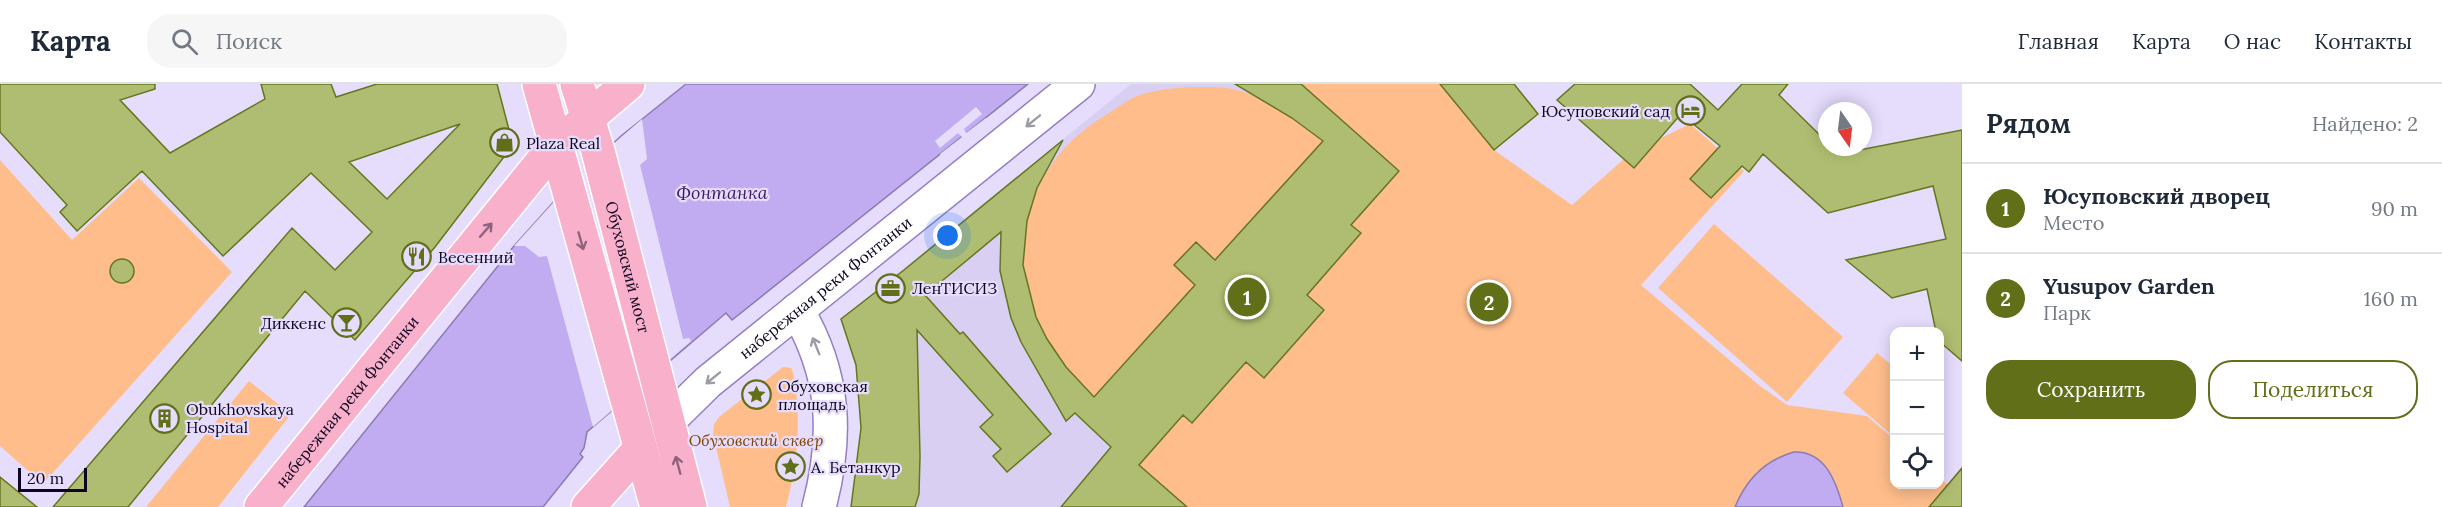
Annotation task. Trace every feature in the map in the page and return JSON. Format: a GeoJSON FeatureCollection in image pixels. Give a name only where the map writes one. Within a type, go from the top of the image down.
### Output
{"type":"FeatureCollection","features":[{"type":"Feature","properties":{"kind":"main road"},"geometry":{"type":"LineString","coordinates":[[538,84],[657,507]]}},
{"type":"Feature","properties":{"kind":"main road","name":"Обуховский мост"},"geometry":{"type":"LineString","coordinates":[[577,84],[598,151],[690,507]]}},
{"type":"Feature","properties":{"kind":"main road","name":"набережная реки Фонтанки"},"geometry":{"type":"LineString","coordinates":[[261,507],[555,146],[628,84]]}},
{"type":"Feature","properties":{"kind":"main road","name":"набережная реки Фонтанки"},"geometry":{"type":"LineString","coordinates":[[588,507],[640,448]]}},
{"type":"Feature","properties":{"kind":"street","name":"набережная реки Фонтанки"},"geometry":{"type":"LineString","coordinates":[[640,448],[708,382],[1078,84]]}},
{"type":"Feature","properties":{"kind":"street"},"geometry":{"type":"LineString","coordinates":[[797,310],[811,334],[821,359],[830,409],[828,464],[819,507]]}},
{"type":"Feature","properties":{"kind":"shaded area"},"geometry":{"type":"Polygon","coordinates":[[[1131,84],[1301,84],[1399,171],[1351,225],[1361,233],[1307,294],[1324,310],[1264,378],[1245,363],[1192,423],[1183,416],[1140,465],[1187,507],[851,507],[861,428],[856,365],[841,319],[1131,84]]]}},
{"type":"Feature","properties":{"kind":"green space"},"geometry":{"type":"Polygon","coordinates":[[[1301,84],[1440,84],[1494,150],[1572,205],[1624,159],[1634,168],[1661,138],[1690,124],[1744,171],[1641,285],[1760,386],[1787,405],[1867,416],[1890,436],[1890,489],[1944,489],[1944,482],[1948,485],[1929,507],[1187,507],[1139,465],[1183,415],[1192,423],[1246,362],[1264,378],[1324,310],[1307,295],[1361,234],[1351,225],[1399,171],[1301,84]]]}},
{"type":"Feature","properties":{"kind":"green space"},"geometry":{"type":"Polygon","coordinates":[[[1190,87],[1225,88],[1249,94],[1282,111],[1323,141],[1215,259],[1196,242],[1174,265],[1195,285],[1094,397],[1053,349],[1035,316],[1027,286],[1024,256],[1026,228],[1033,200],[1045,175],[1062,151],[1083,131],[1136,96],[1190,87]]]}},
{"type":"Feature","properties":{"kind":"green space"},"geometry":{"type":"Polygon","coordinates":[[[0,160],[72,240],[139,178],[232,272],[43,484],[0,446],[0,160]]]}},
{"type":"Feature","properties":{"kind":"green space"},"geometry":{"type":"Polygon","coordinates":[[[1714,224],[1843,337],[1787,402],[1658,288],[1714,224]]]}},
{"type":"Feature","properties":{"kind":"green space"},"geometry":{"type":"Polygon","coordinates":[[[1877,353],[1890,364],[1890,434],[1843,393],[1877,353]]]}},
{"type":"Feature","properties":{"kind":"green space","name":"Обуховский сквер"},"geometry":{"type":"Polygon","coordinates":[[[783,367],[791,368],[793,372],[798,423],[796,457],[786,507],[730,507],[713,434],[714,424],[719,417],[783,367]]]}},
{"type":"Feature","properties":{"kind":"green space"},"geometry":{"type":"Polygon","coordinates":[[[249,381],[291,414],[218,507],[146,507],[249,381]]]}},
{"type":"Feature","properties":{"kind":"water","name":"Фонтанка"},"geometry":{"type":"Polygon","coordinates":[[[686,84],[1028,84],[732,320],[726,313],[587,432],[584,448],[580,454],[583,457],[543,507],[304,507],[514,246],[567,187],[621,136],[686,84]]]}},
{"type":"Feature","properties":{"kind":"water"},"geometry":{"type":"Polygon","coordinates":[[[1794,452],[1814,457],[1828,469],[1843,507],[1735,507],[1745,488],[1758,472],[1774,460],[1794,452]]]}},
{"type":"Feature","properties":{"kind":"pier"},"geometry":{"type":"Polygon","coordinates":[[[976,107],[982,114],[964,129],[966,133],[986,118],[988,120],[942,157],[940,154],[962,137],[958,133],[940,148],[935,141],[976,107]]]}},
{"type":"Feature","properties":{"kind":"pier"},"geometry":{"type":"Polygon","coordinates":[[[642,119],[647,159],[640,165],[683,339],[689,338],[691,341],[593,427],[547,256],[539,257],[525,246],[514,246],[579,174],[642,119]]]}},
{"type":"Feature","properties":{"kind":"building"},"geometry":{"type":"Polygon","coordinates":[[[0,84],[155,84],[155,89],[120,100],[170,153],[265,99],[261,84],[331,84],[336,97],[377,84],[497,84],[513,145],[435,247],[355,340],[305,291],[128,507],[53,507],[292,228],[335,270],[372,232],[311,173],[223,256],[142,171],[77,231],[60,212],[67,205],[0,132],[0,84]],[[460,124],[349,162],[387,199],[460,124]]]}},
{"type":"Feature","properties":{"kind":"building"},"geometry":{"type":"Polygon","coordinates":[[[1235,84],[1301,84],[1399,171],[1351,225],[1361,233],[1307,295],[1324,310],[1264,378],[1246,362],[1192,423],[1183,415],[1139,465],[1187,507],[1061,507],[1111,447],[1075,413],[1066,421],[1021,342],[1011,318],[1000,271],[1001,232],[925,295],[960,334],[963,332],[1051,434],[1007,472],[993,456],[1001,449],[980,427],[993,415],[917,330],[920,456],[919,494],[915,507],[851,507],[861,428],[856,365],[841,319],[1063,140],[1037,188],[1027,221],[1023,265],[1036,317],[1047,339],[1066,367],[1094,397],[1195,285],[1174,265],[1196,242],[1215,260],[1323,141],[1292,118],[1235,84]]]}},
{"type":"Feature","properties":{"kind":"building"},"geometry":{"type":"Polygon","coordinates":[[[1440,84],[1514,84],[1538,114],[1494,150],[1440,84]]]}},
{"type":"Feature","properties":{"kind":"building"},"geometry":{"type":"Polygon","coordinates":[[[1575,84],[1690,84],[1718,110],[1742,84],[1788,84],[1779,95],[1818,133],[1818,156],[1872,156],[1872,148],[1962,130],[1962,361],[1944,345],[1944,327],[1935,327],[1927,289],[1892,298],[1846,260],[1946,239],[1933,186],[1828,213],[1763,154],[1749,172],[1742,166],[1711,198],[1690,179],[1720,146],[1681,114],[1634,168],[1557,100],[1575,84]]]}},
{"type":"Feature","properties":{"kind":"building"},"geometry":{"type":"Polygon","coordinates":[[[122,259],[130,263],[134,271],[130,279],[122,283],[114,279],[110,271],[114,263],[122,259]]]}},
{"type":"Feature","properties":{"kind":"building"},"geometry":{"type":"Polygon","coordinates":[[[1962,468],[1962,507],[1929,507],[1962,468]]]}},
{"type":"Feature","properties":{"kind":"building"},"geometry":{"type":"Polygon","coordinates":[[[0,477],[37,507],[0,507],[0,477]]]}},
{"type":"Feature","properties":{"kind":"place","name":"Юсуповский сад"},"geometry":{"type":"Point","coordinates":[1691,111]}},
{"type":"Feature","properties":{"kind":"place","name":"Plaza Real"},"geometry":{"type":"Point","coordinates":[505,143]}},
{"type":"Feature","properties":{"kind":"place","name":"Весенний"},"geometry":{"type":"Point","coordinates":[417,257]}},
{"type":"Feature","properties":{"kind":"place","name":"ЛенТИСИЗ"},"geometry":{"type":"Point","coordinates":[891,288]}},
{"type":"Feature","properties":{"kind":"place","name":"Юсуповский дворец"},"geometry":{"type":"Point","coordinates":[1247,297]}},
{"type":"Feature","properties":{"kind":"place","name":"Yusupov Garden"},"geometry":{"type":"Point","coordinates":[1489,302]}},
{"type":"Feature","properties":{"kind":"place","name":"Диккенс"},"geometry":{"type":"Point","coordinates":[347,323]}},
{"type":"Feature","properties":{"kind":"place","name":"Обуховская площадь"},"geometry":{"type":"Point","coordinates":[757,395]}},
{"type":"Feature","properties":{"kind":"place","name":"Obukhovskaya Hospital"},"geometry":{"type":"Point","coordinates":[165,418]}},
{"type":"Feature","properties":{"kind":"place","name":"А. Бетанкур"},"geometry":{"type":"Point","coordinates":[790,467]}}]}
